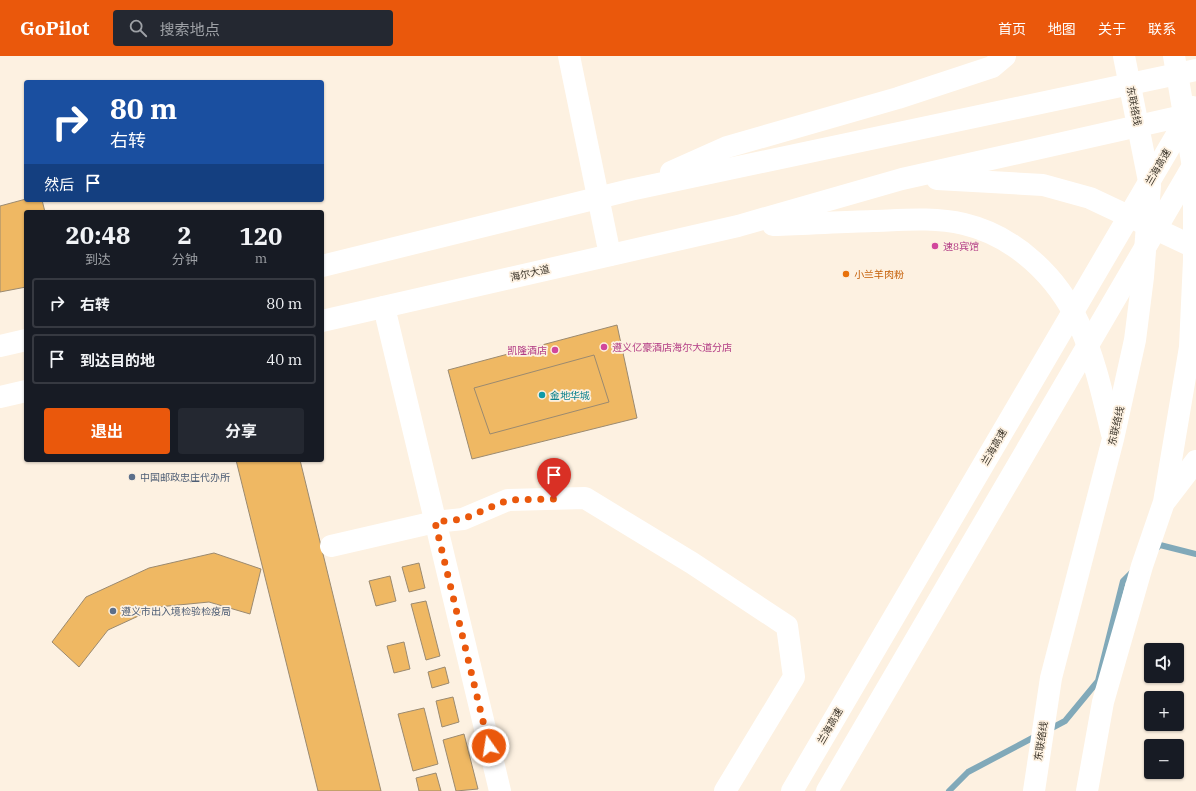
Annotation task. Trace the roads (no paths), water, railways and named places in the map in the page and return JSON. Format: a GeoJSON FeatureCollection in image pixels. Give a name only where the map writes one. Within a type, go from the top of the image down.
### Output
{"type":"FeatureCollection","features":[{"type":"Feature","properties":{"kind":"main road"},"geometry":{"type":"LineString","coordinates":[[569,56],[597,198],[610,255]]}},
{"type":"Feature","properties":{"kind":"main road"},"geometry":{"type":"LineString","coordinates":[[630,190],[727,147],[898,98],[992,67],[1005,56]]}},
{"type":"Feature","properties":{"kind":"main road","name":"东联络线"},"geometry":{"type":"LineString","coordinates":[[1034,791],[1051,678],[1113,439],[1135,340],[1143,277],[1150,186],[1124,56]]}},
{"type":"Feature","properties":{"kind":"main road"},"geometry":{"type":"LineString","coordinates":[[1087,791],[1102,702],[1142,566],[1164,502],[1190,347],[1194,260],[1194,173],[1174,56]]}},
{"type":"Feature","properties":{"kind":"main road"},"geometry":{"type":"LineString","coordinates":[[324,266],[630,190],[1196,70]]}},
{"type":"Feature","properties":{"kind":"main road","name":"兰海高速"},"geometry":{"type":"LineString","coordinates":[[792,791],[1196,102]]}},
{"type":"Feature","properties":{"kind":"main road"},"geometry":{"type":"LineString","coordinates":[[738,226],[902,179],[1196,113]]}},
{"type":"Feature","properties":{"kind":"main road"},"geometry":{"type":"LineString","coordinates":[[827,791],[1196,162]]}},
{"type":"Feature","properties":{"kind":"main road"},"geometry":{"type":"LineString","coordinates":[[902,179],[973,180],[1043,185],[1090,198],[1196,248]]}},
{"type":"Feature","properties":{"kind":"main road"},"geometry":{"type":"LineString","coordinates":[[738,226],[921,219],[964,224],[998,236],[1025,253],[1058,287],[1079,323],[1093,360],[1113,439]]}},
{"type":"Feature","properties":{"kind":"main road","name":"海尔大道"},"geometry":{"type":"LineString","coordinates":[[324,321],[738,226]]}},
{"type":"Feature","properties":{"kind":"main road"},"geometry":{"type":"LineString","coordinates":[[384,307],[500,791]]}},
{"type":"Feature","properties":{"kind":"main road"},"geometry":{"type":"LineString","coordinates":[[0,346],[24,340]]}},
{"type":"Feature","properties":{"kind":"main road"},"geometry":{"type":"LineString","coordinates":[[0,397],[24,391]]}},
{"type":"Feature","properties":{"kind":"main road"},"geometry":{"type":"LineString","coordinates":[[1164,502],[1196,461]]}},
{"type":"Feature","properties":{"kind":"main road"},"geometry":{"type":"LineString","coordinates":[[331,546],[435,522],[463,519],[508,500],[584,498],[692,563],[787,626],[794,677],[725,791]]}},
{"type":"Feature","properties":{"kind":"waterway"},"geometry":{"type":"LineString","coordinates":[[1154,551],[1160,545],[1196,554]]}},
{"type":"Feature","properties":{"kind":"waterway"},"geometry":{"type":"LineString","coordinates":[[1048,730],[1065,721],[1098,681],[1123,581],[1133,571]]}},
{"type":"Feature","properties":{"kind":"waterway"},"geometry":{"type":"LineString","coordinates":[[949,791],[968,772],[1038,735]]}},
{"type":"Feature","properties":{"kind":"place","name":"速8宾馆"},"geometry":{"type":"Point","coordinates":[935,246]}},
{"type":"Feature","properties":{"kind":"place","name":"小兰羊肉粉"},"geometry":{"type":"Point","coordinates":[846,274]}},
{"type":"Feature","properties":{"kind":"place","name":"遵义亿豪酒店海尔大道分店"},"geometry":{"type":"Point","coordinates":[604,347]}},
{"type":"Feature","properties":{"kind":"place","name":"凯隆酒店"},"geometry":{"type":"Point","coordinates":[555,350]}},
{"type":"Feature","properties":{"kind":"place","name":"金地华城"},"geometry":{"type":"Point","coordinates":[542,395]}},
{"type":"Feature","properties":{"kind":"place","name":"中国邮政忠庄代办所"},"geometry":{"type":"Point","coordinates":[132,477]}},
{"type":"Feature","properties":{"kind":"place","name":"遵义市出入境检验检疫局"},"geometry":{"type":"Point","coordinates":[113,611]}}]}
